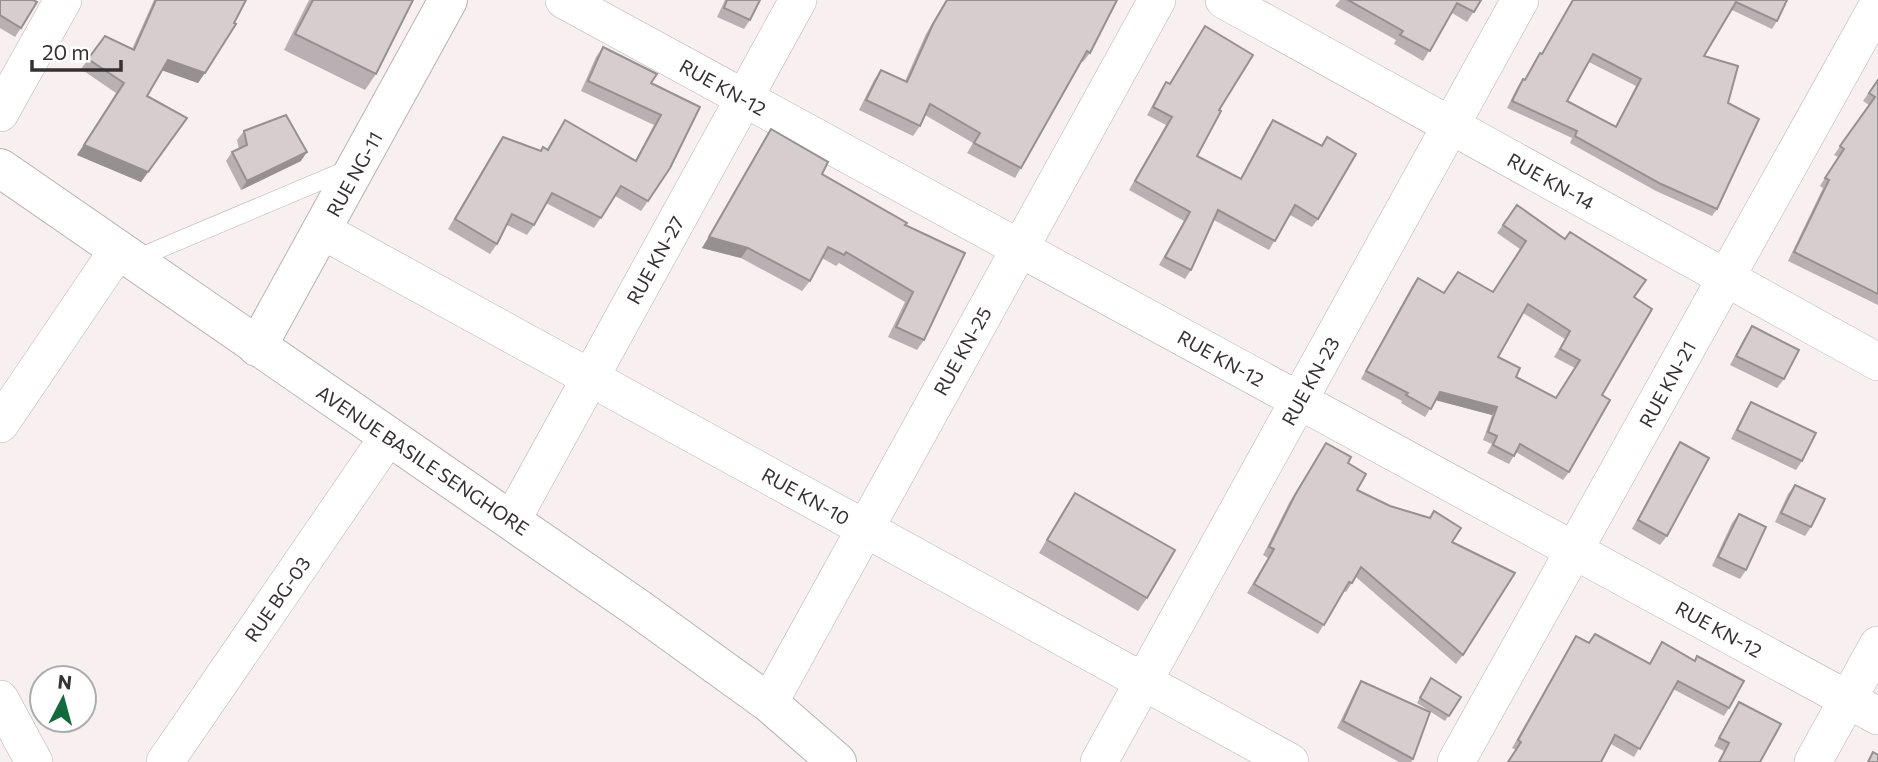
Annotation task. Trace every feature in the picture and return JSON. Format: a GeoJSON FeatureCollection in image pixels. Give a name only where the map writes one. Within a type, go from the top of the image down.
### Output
{"type":"FeatureCollection","features":[{"type":"Feature","properties":{"kind":"main road","name":"RUE NG-11"},"geometry":{"type":"LineString","coordinates":[[257,347],[448,0]]}},
{"type":"Feature","properties":{"kind":"main road","name":"AVENUE BASILE SENGHORE"},"geometry":{"type":"LineString","coordinates":[[0,168],[512,520],[769,703],[837,762]]}},
{"type":"Feature","properties":{"kind":"street"},"geometry":{"type":"LineString","coordinates":[[0,113],[63,0]]}},
{"type":"Feature","properties":{"kind":"street","name":"RUE KN-12"},"geometry":{"type":"LineString","coordinates":[[564,0],[1863,708]]}},
{"type":"Feature","properties":{"kind":"street","name":"RUE KN-27"},"geometry":{"type":"LineString","coordinates":[[512,520],[798,0]]}},
{"type":"Feature","properties":{"kind":"street","name":"RUE KN-25"},"geometry":{"type":"LineString","coordinates":[[769,703],[1157,0]]}},
{"type":"Feature","properties":{"kind":"street","name":"RUE KN-14"},"geometry":{"type":"LineString","coordinates":[[1224,0],[1878,362]]}},
{"type":"Feature","properties":{"kind":"street","name":"RUE KN-23"},"geometry":{"type":"LineString","coordinates":[[1099,762],[1520,0]]}},
{"type":"Feature","properties":{"kind":"street","name":"RUE KN-21"},"geometry":{"type":"LineString","coordinates":[[1456,762],[1878,5]]}},
{"type":"Feature","properties":{"kind":"street","name":"RUE KN-10"},"geometry":{"type":"LineString","coordinates":[[323,230],[1290,762]]}},
{"type":"Feature","properties":{"kind":"street"},"geometry":{"type":"LineString","coordinates":[[0,424],[125,255]]}},
{"type":"Feature","properties":{"kind":"street","name":"RUE BG-03"},"geometry":{"type":"LineString","coordinates":[[165,762],[388,437]]}},
{"type":"Feature","properties":{"kind":"street"},"geometry":{"type":"LineString","coordinates":[[1813,762],[1863,708],[1878,645]]}},
{"type":"Feature","properties":{"kind":"street"},"geometry":{"type":"LineString","coordinates":[[0,699],[34,762]]}},
{"type":"Feature","properties":{"kind":"lane"},"geometry":{"type":"LineString","coordinates":[[125,255],[358,165]]}},
{"type":"Feature","properties":{"kind":"building"},"geometry":{"type":"Polygon","coordinates":[[[0,0],[37,2],[21,28],[0,15],[0,0]]]}},
{"type":"Feature","properties":{"kind":"building"},"geometry":{"type":"Polygon","coordinates":[[[156,0],[246,0],[234,23],[236,24],[205,73],[168,60],[147,96],[187,118],[148,172],[84,145],[124,83],[88,59],[105,36],[134,50],[156,0]]]}},
{"type":"Feature","properties":{"kind":"building"},"geometry":{"type":"Polygon","coordinates":[[[313,0],[413,0],[376,74],[295,34],[313,0]]]}},
{"type":"Feature","properties":{"kind":"building"},"geometry":{"type":"Polygon","coordinates":[[[727,0],[760,0],[750,20],[724,8],[727,0]]]}},
{"type":"Feature","properties":{"kind":"building"},"geometry":{"type":"Polygon","coordinates":[[[947,0],[1117,0],[1090,53],[1087,51],[1021,168],[974,143],[980,133],[930,104],[920,126],[866,100],[881,70],[907,82],[947,0]]]}},
{"type":"Feature","properties":{"kind":"building"},"geometry":{"type":"Polygon","coordinates":[[[1348,0],[1481,0],[1474,12],[1457,3],[1430,51],[1400,35],[1403,31],[1348,0]]]}},
{"type":"Feature","properties":{"kind":"building"},"geometry":{"type":"Polygon","coordinates":[[[1573,0],[1787,0],[1777,21],[1736,2],[1704,56],[1738,66],[1728,103],[1759,119],[1717,209],[1661,184],[1575,136],[1577,131],[1512,101],[1523,79],[1525,80],[1540,53],[1542,54],[1573,0]],[[1593,54],[1567,101],[1616,127],[1641,79],[1593,54]]]}},
{"type":"Feature","properties":{"kind":"building"},"geometry":{"type":"Polygon","coordinates":[[[1205,26],[1253,55],[1219,110],[1221,111],[1197,156],[1241,179],[1273,120],[1322,146],[1327,137],[1356,154],[1318,219],[1295,205],[1275,241],[1218,210],[1191,270],[1165,257],[1190,212],[1135,181],[1172,117],[1153,107],[1166,82],[1170,84],[1205,26]]]}},
{"type":"Feature","properties":{"kind":"building"},"geometry":{"type":"Polygon","coordinates":[[[603,47],[657,74],[651,83],[700,107],[670,168],[648,201],[621,186],[601,218],[552,193],[534,225],[512,214],[497,244],[455,219],[503,137],[541,151],[543,147],[548,150],[565,120],[636,161],[661,115],[588,81],[603,47]]]}},
{"type":"Feature","properties":{"kind":"building"},"geometry":{"type":"Polygon","coordinates":[[[1878,80],[1878,294],[1794,252],[1829,180],[1825,178],[1844,149],[1840,146],[1875,97],[1869,93],[1878,80]]]}},
{"type":"Feature","properties":{"kind":"building"},"geometry":{"type":"Polygon","coordinates":[[[286,115],[307,152],[247,181],[232,152],[247,145],[244,131],[286,115]]]}},
{"type":"Feature","properties":{"kind":"building"},"geometry":{"type":"Polygon","coordinates":[[[771,129],[828,162],[822,174],[907,223],[905,225],[965,253],[924,340],[896,327],[913,292],[846,252],[844,255],[828,247],[810,281],[748,248],[709,237],[771,129]]]}},
{"type":"Feature","properties":{"kind":"building"},"geometry":{"type":"Polygon","coordinates":[[[1517,205],[1565,239],[1570,232],[1646,280],[1634,297],[1652,309],[1602,395],[1610,400],[1569,472],[1520,444],[1514,456],[1493,445],[1497,436],[1488,432],[1497,407],[1440,392],[1431,409],[1406,395],[1408,393],[1366,371],[1418,278],[1444,293],[1458,272],[1493,292],[1526,241],[1503,225],[1517,205]],[[1528,304],[1498,357],[1520,368],[1516,377],[1556,398],[1580,360],[1560,349],[1570,331],[1528,304]]]}},
{"type":"Feature","properties":{"kind":"building"},"geometry":{"type":"Polygon","coordinates":[[[1752,326],[1799,350],[1784,379],[1736,356],[1752,326]]]}},
{"type":"Feature","properties":{"kind":"building"},"geometry":{"type":"Polygon","coordinates":[[[1751,402],[1816,433],[1802,461],[1737,430],[1751,402]]]}},
{"type":"Feature","properties":{"kind":"building"},"geometry":{"type":"Polygon","coordinates":[[[1680,442],[1709,458],[1667,536],[1638,520],[1680,442]]]}},
{"type":"Feature","properties":{"kind":"building"},"geometry":{"type":"Polygon","coordinates":[[[1326,443],[1351,457],[1348,463],[1366,474],[1357,490],[1390,506],[1430,518],[1434,511],[1461,528],[1452,542],[1515,573],[1463,655],[1361,567],[1324,625],[1254,584],[1274,549],[1269,547],[1295,495],[1326,443]]]}},
{"type":"Feature","properties":{"kind":"building"},"geometry":{"type":"Polygon","coordinates":[[[1795,485],[1825,499],[1811,527],[1781,513],[1795,485]]]}},
{"type":"Feature","properties":{"kind":"building"},"geometry":{"type":"Polygon","coordinates":[[[1075,493],[1175,550],[1147,598],[1047,540],[1075,493]]]}},
{"type":"Feature","properties":{"kind":"building"},"geometry":{"type":"Polygon","coordinates":[[[1739,514],[1766,527],[1746,570],[1718,557],[1739,514]]]}},
{"type":"Feature","properties":{"kind":"building"},"geometry":{"type":"Polygon","coordinates":[[[1595,634],[1650,664],[1662,642],[1695,661],[1697,656],[1744,681],[1729,708],[1678,681],[1640,749],[1615,735],[1601,762],[1508,762],[1576,636],[1589,643],[1595,634]]]}},
{"type":"Feature","properties":{"kind":"building"},"geometry":{"type":"Polygon","coordinates":[[[1431,678],[1461,697],[1449,716],[1420,698],[1431,678]]]}},
{"type":"Feature","properties":{"kind":"building"},"geometry":{"type":"Polygon","coordinates":[[[1361,681],[1430,712],[1413,759],[1343,721],[1361,681]]]}},
{"type":"Feature","properties":{"kind":"building"},"geometry":{"type":"Polygon","coordinates":[[[1739,702],[1781,724],[1760,762],[1719,762],[1729,743],[1719,738],[1739,702]]]}},
{"type":"Feature","properties":{"kind":"building"},"geometry":{"type":"Polygon","coordinates":[[[1873,752],[1878,755],[1878,762],[1868,762],[1873,752]]]}}]}
